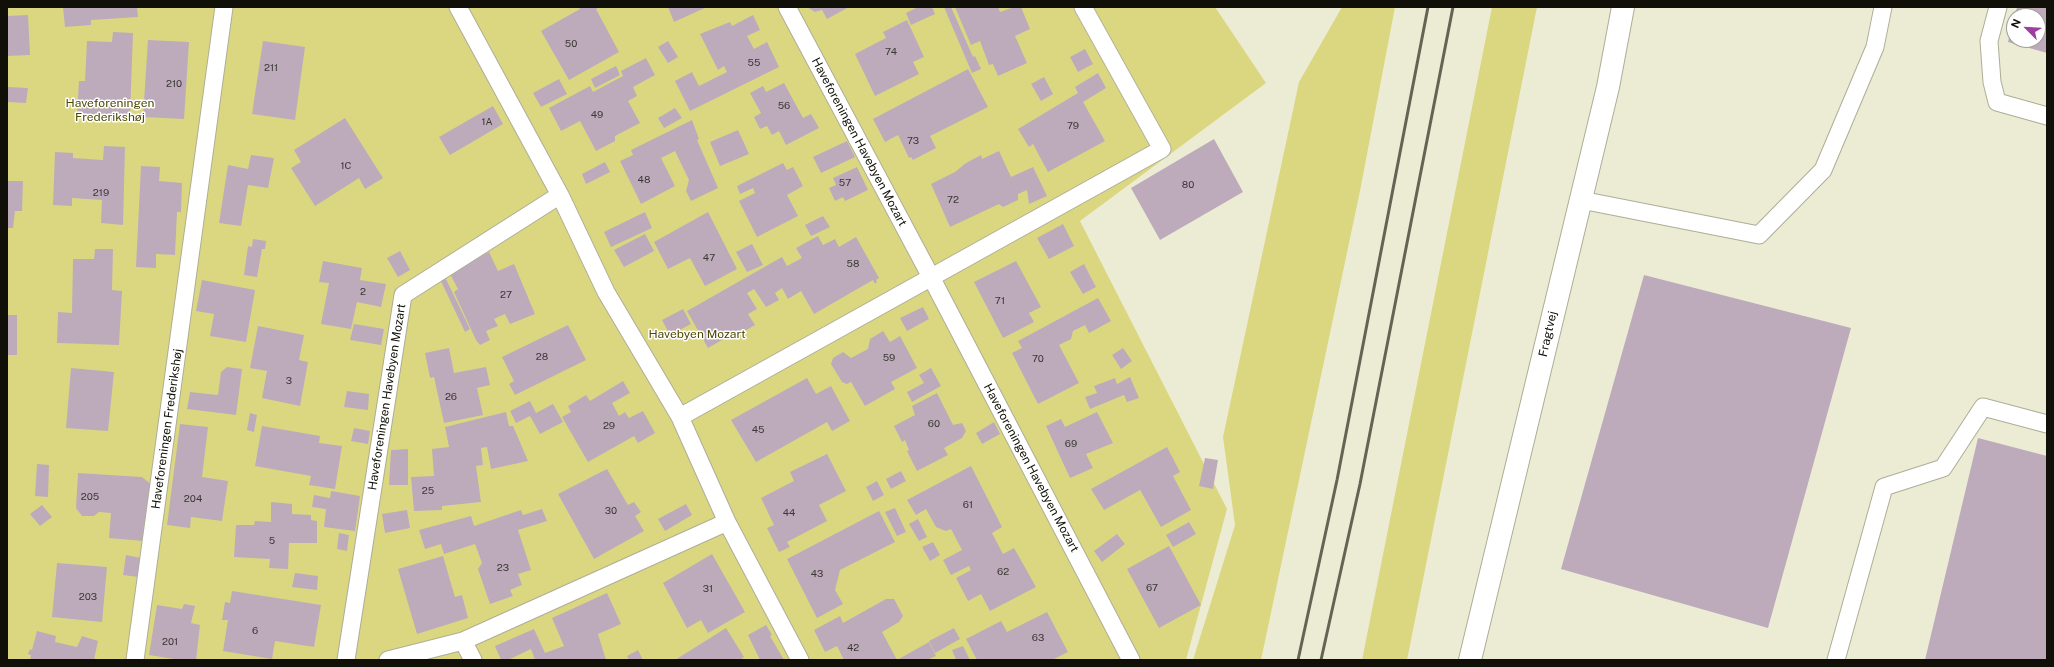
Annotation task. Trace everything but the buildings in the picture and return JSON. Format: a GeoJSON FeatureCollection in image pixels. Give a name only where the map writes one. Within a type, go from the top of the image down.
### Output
{"type":"FeatureCollection","features":[{"type":"Feature","properties":{"kind":"street","name":"Fragtvej"},"geometry":{"type":"LineString","coordinates":[[1470,660],[1608,87],[1624,7]]}},
{"type":"Feature","properties":{"kind":"lane","name":"Haveforeningen Frederikshøj"},"geometry":{"type":"LineString","coordinates":[[135,660],[224,7]]}},
{"type":"Feature","properties":{"kind":"lane"},"geometry":{"type":"LineString","coordinates":[[458,7],[560,195],[606,292],[680,417],[727,522],[800,660]]}},
{"type":"Feature","properties":{"kind":"lane","name":"Haveforeningen Havebyen Mozart"},"geometry":{"type":"LineString","coordinates":[[787,7],[931,277],[1131,660]]}},
{"type":"Feature","properties":{"kind":"lane"},"geometry":{"type":"LineString","coordinates":[[680,417],[1162,149],[1083,7]]}},
{"type":"Feature","properties":{"kind":"lane"},"geometry":{"type":"LineString","coordinates":[[1580,200],[1759,235],[1823,170],[1875,47],[1883,7]]}},
{"type":"Feature","properties":{"kind":"lane"},"geometry":{"type":"LineString","coordinates":[[1998,7],[1988,40],[1992,82],[1997,102],[2047,116]]}},
{"type":"Feature","properties":{"kind":"lane","name":"Haveforeningen Havebyen Mozart"},"geometry":{"type":"LineString","coordinates":[[346,660],[403,295],[560,195]]}},
{"type":"Feature","properties":{"kind":"lane"},"geometry":{"type":"LineString","coordinates":[[1836,660],[1884,487],[1943,468],[1983,407],[2047,424]]}},
{"type":"Feature","properties":{"kind":"lane"},"geometry":{"type":"LineString","coordinates":[[388,660],[463,641],[727,522]]}},
{"type":"Feature","properties":{"kind":"lane"},"geometry":{"type":"LineString","coordinates":[[463,641],[473,660]]}},
{"type":"Feature","properties":{"kind":"green space","name":"Havebyen Mozart"},"geometry":{"type":"Polygon","coordinates":[[[7,7],[1215,7],[1266,83],[1080,221],[1227,509],[1186,660],[7,660],[7,7]]]}},
{"type":"Feature","properties":{"kind":"green space"},"geometry":{"type":"Polygon","coordinates":[[[1342,7],[1395,7],[1360,191],[1261,660],[1193,660],[1235,525],[1223,437],[1299,82],[1342,7]]]}},
{"type":"Feature","properties":{"kind":"green space"},"geometry":{"type":"Polygon","coordinates":[[[1492,7],[1537,7],[1407,660],[1362,660],[1492,7]]]}},
{"type":"Feature","properties":{"kind":"railway"},"geometry":{"type":"LineString","coordinates":[[1298,660],[1337,480],[1428,7]]}},
{"type":"Feature","properties":{"kind":"railway"},"geometry":{"type":"LineString","coordinates":[[1321,660],[1360,484],[1453,7]]}}]}
